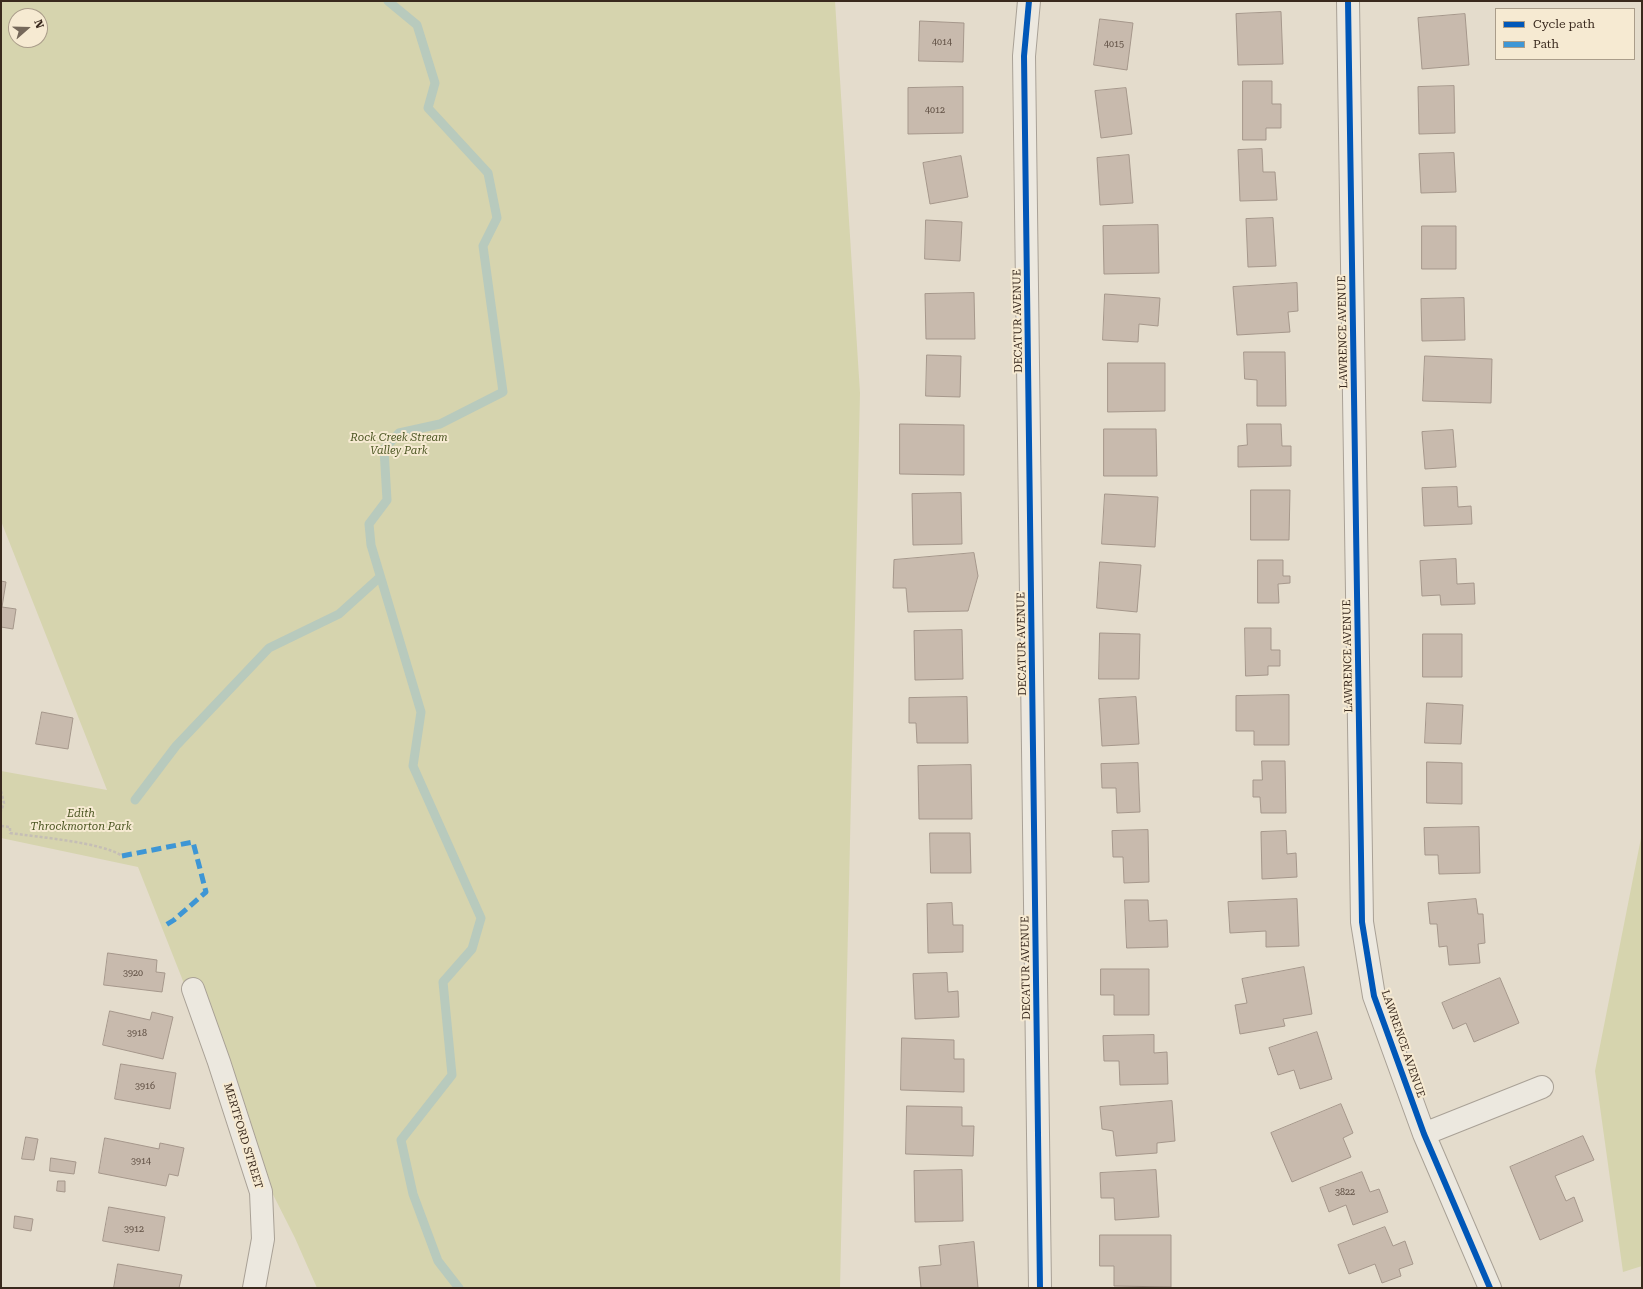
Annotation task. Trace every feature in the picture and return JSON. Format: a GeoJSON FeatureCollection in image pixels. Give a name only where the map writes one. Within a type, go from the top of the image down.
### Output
{"type":"FeatureCollection","features":[{"type":"Feature","properties":{"kind":"street","name":"DECATUR AVENUE"},"geometry":{"type":"LineString","coordinates":[[1029,1],[1024,56],[1040,1288]]}},
{"type":"Feature","properties":{"kind":"street","name":"LAWRENCE AVENUE"},"geometry":{"type":"LineString","coordinates":[[1348,1],[1362,922],[1374,996],[1424,1134],[1490,1288]]}},
{"type":"Feature","properties":{"kind":"street","name":"MERTFORD STREET"},"geometry":{"type":"LineString","coordinates":[[193,989],[219,1062],[261,1192],[263,1239],[254,1288]]}},
{"type":"Feature","properties":{"kind":"street"},"geometry":{"type":"LineString","coordinates":[[1424,1134],[1542,1087]]}},
{"type":"Feature","properties":{"kind":"path"},"geometry":{"type":"LineString","coordinates":[[1,791],[4,803],[1,811]]}},
{"type":"Feature","properties":{"kind":"path"},"geometry":{"type":"LineString","coordinates":[[1,826],[10,827],[10,833],[98,847],[115,851],[122,856]]}},
{"type":"Feature","properties":{"kind":"green space","name":"Rock Creek Stream Valley Park"},"geometry":{"type":"Polygon","coordinates":[[[1,1],[835,1],[860,393],[840,1288],[317,1288],[295,1238],[247,1143],[138,867],[1,838],[1,771],[107,790],[1,521],[1,1]]]}},
{"type":"Feature","properties":{"kind":"green space"},"geometry":{"type":"Polygon","coordinates":[[[1642,833],[1642,1266],[1623,1272],[1595,1071],[1642,833]]]}},
{"type":"Feature","properties":{"kind":"building"},"geometry":{"type":"Polygon","coordinates":[[[1281,12],[1283,64],[1238,65],[1236,14],[1281,12]]]}},
{"type":"Feature","properties":{"kind":"building"},"geometry":{"type":"Polygon","coordinates":[[[1465,14],[1469,65],[1422,69],[1418,18],[1465,14]]]}},
{"type":"Feature","properties":{"kind":"building"},"geometry":{"type":"Polygon","coordinates":[[[1100,19],[1133,23],[1127,70],[1094,65],[1100,19]]]}},
{"type":"Feature","properties":{"kind":"building"},"geometry":{"type":"Polygon","coordinates":[[[920,21],[964,23],[963,62],[919,61],[920,21]]]}},
{"type":"Feature","properties":{"kind":"building"},"geometry":{"type":"Polygon","coordinates":[[[1243,81],[1272,81],[1272,104],[1281,104],[1281,128],[1266,128],[1266,140],[1243,140],[1243,81]]]}},
{"type":"Feature","properties":{"kind":"building"},"geometry":{"type":"Polygon","coordinates":[[[1454,86],[1455,133],[1419,134],[1418,87],[1454,86]]]}},
{"type":"Feature","properties":{"kind":"building"},"geometry":{"type":"Polygon","coordinates":[[[963,87],[963,133],[908,134],[908,88],[963,87]]]}},
{"type":"Feature","properties":{"kind":"building"},"geometry":{"type":"Polygon","coordinates":[[[1126,88],[1132,134],[1101,138],[1095,91],[1126,88]]]}},
{"type":"Feature","properties":{"kind":"building"},"geometry":{"type":"Polygon","coordinates":[[[1262,149],[1263,172],[1275,172],[1277,200],[1240,201],[1238,150],[1262,149]]]}},
{"type":"Feature","properties":{"kind":"building"},"geometry":{"type":"Polygon","coordinates":[[[1454,153],[1456,192],[1421,193],[1419,154],[1454,153]]]}},
{"type":"Feature","properties":{"kind":"building"},"geometry":{"type":"Polygon","coordinates":[[[1129,155],[1133,203],[1100,205],[1097,158],[1129,155]]]}},
{"type":"Feature","properties":{"kind":"building"},"geometry":{"type":"Polygon","coordinates":[[[961,156],[968,197],[930,204],[923,163],[961,156]]]}},
{"type":"Feature","properties":{"kind":"building"},"geometry":{"type":"Polygon","coordinates":[[[1273,218],[1276,266],[1248,267],[1246,219],[1273,218]]]}},
{"type":"Feature","properties":{"kind":"building"},"geometry":{"type":"Polygon","coordinates":[[[926,220],[962,222],[960,261],[925,259],[926,220]]]}},
{"type":"Feature","properties":{"kind":"building"},"geometry":{"type":"Polygon","coordinates":[[[1158,225],[1159,273],[1104,274],[1103,226],[1158,225]]]}},
{"type":"Feature","properties":{"kind":"building"},"geometry":{"type":"Polygon","coordinates":[[[1422,226],[1456,226],[1456,269],[1422,269],[1422,226]]]}},
{"type":"Feature","properties":{"kind":"building"},"geometry":{"type":"Polygon","coordinates":[[[1297,283],[1298,311],[1288,312],[1290,332],[1237,335],[1233,287],[1297,283]]]}},
{"type":"Feature","properties":{"kind":"building"},"geometry":{"type":"Polygon","coordinates":[[[974,293],[975,339],[926,339],[925,294],[974,293]]]}},
{"type":"Feature","properties":{"kind":"building"},"geometry":{"type":"Polygon","coordinates":[[[1105,294],[1160,298],[1158,326],[1139,324],[1138,342],[1103,340],[1105,294]]]}},
{"type":"Feature","properties":{"kind":"building"},"geometry":{"type":"Polygon","coordinates":[[[1464,298],[1465,340],[1422,341],[1421,299],[1464,298]]]}},
{"type":"Feature","properties":{"kind":"building"},"geometry":{"type":"Polygon","coordinates":[[[1244,352],[1285,352],[1286,406],[1257,406],[1257,380],[1245,379],[1244,352]]]}},
{"type":"Feature","properties":{"kind":"building"},"geometry":{"type":"Polygon","coordinates":[[[927,355],[961,356],[960,397],[926,396],[927,355]]]}},
{"type":"Feature","properties":{"kind":"building"},"geometry":{"type":"Polygon","coordinates":[[[1425,356],[1492,359],[1491,403],[1423,401],[1425,356]]]}},
{"type":"Feature","properties":{"kind":"building"},"geometry":{"type":"Polygon","coordinates":[[[1108,363],[1165,363],[1165,411],[1108,412],[1108,363]]]}},
{"type":"Feature","properties":{"kind":"building"},"geometry":{"type":"Polygon","coordinates":[[[900,424],[964,425],[964,475],[900,474],[900,424]]]}},
{"type":"Feature","properties":{"kind":"building"},"geometry":{"type":"Polygon","coordinates":[[[1247,424],[1281,424],[1282,446],[1291,446],[1291,466],[1238,467],[1238,446],[1247,445],[1247,424]]]}},
{"type":"Feature","properties":{"kind":"building"},"geometry":{"type":"Polygon","coordinates":[[[1104,429],[1156,429],[1157,476],[1104,476],[1104,429]]]}},
{"type":"Feature","properties":{"kind":"building"},"geometry":{"type":"Polygon","coordinates":[[[1453,430],[1456,467],[1425,469],[1422,432],[1453,430]]]}},
{"type":"Feature","properties":{"kind":"building"},"geometry":{"type":"Polygon","coordinates":[[[1457,487],[1458,507],[1471,506],[1472,524],[1424,526],[1422,488],[1457,487]]]}},
{"type":"Feature","properties":{"kind":"building"},"geometry":{"type":"Polygon","coordinates":[[[1251,490],[1290,490],[1289,540],[1251,540],[1251,490]]]}},
{"type":"Feature","properties":{"kind":"building"},"geometry":{"type":"Polygon","coordinates":[[[961,493],[962,544],[913,545],[912,494],[961,493]]]}},
{"type":"Feature","properties":{"kind":"building"},"geometry":{"type":"Polygon","coordinates":[[[1105,494],[1158,497],[1155,547],[1102,544],[1105,494]]]}},
{"type":"Feature","properties":{"kind":"building"},"geometry":{"type":"Polygon","coordinates":[[[974,553],[978,576],[968,611],[908,612],[906,588],[893,588],[894,560],[974,553]]]}},
{"type":"Feature","properties":{"kind":"building"},"geometry":{"type":"Polygon","coordinates":[[[1456,559],[1457,584],[1474,583],[1475,604],[1441,605],[1440,595],[1422,596],[1420,561],[1456,559]]]}},
{"type":"Feature","properties":{"kind":"building"},"geometry":{"type":"Polygon","coordinates":[[[1258,560],[1283,560],[1283,576],[1290,576],[1290,583],[1278,584],[1279,603],[1258,603],[1258,560]]]}},
{"type":"Feature","properties":{"kind":"building"},"geometry":{"type":"Polygon","coordinates":[[[1100,562],[1141,565],[1137,612],[1097,608],[1100,562]]]}},
{"type":"Feature","properties":{"kind":"building"},"geometry":{"type":"Polygon","coordinates":[[[1,581],[6,582],[2,607],[16,609],[13,629],[1,627],[1,581]]]}},
{"type":"Feature","properties":{"kind":"building"},"geometry":{"type":"Polygon","coordinates":[[[1245,628],[1271,628],[1271,650],[1280,650],[1280,666],[1268,666],[1268,675],[1246,676],[1245,628]]]}},
{"type":"Feature","properties":{"kind":"building"},"geometry":{"type":"Polygon","coordinates":[[[962,630],[963,679],[915,680],[914,631],[962,630]]]}},
{"type":"Feature","properties":{"kind":"building"},"geometry":{"type":"Polygon","coordinates":[[[1100,633],[1140,634],[1139,679],[1099,679],[1100,633]]]}},
{"type":"Feature","properties":{"kind":"building"},"geometry":{"type":"Polygon","coordinates":[[[1423,634],[1462,634],[1462,677],[1423,677],[1423,634]]]}},
{"type":"Feature","properties":{"kind":"building"},"geometry":{"type":"Polygon","coordinates":[[[1289,695],[1289,745],[1254,745],[1254,731],[1236,731],[1236,696],[1289,695]]]}},
{"type":"Feature","properties":{"kind":"building"},"geometry":{"type":"Polygon","coordinates":[[[967,697],[968,743],[917,743],[916,723],[909,723],[909,698],[967,697]]]}},
{"type":"Feature","properties":{"kind":"building"},"geometry":{"type":"Polygon","coordinates":[[[1136,697],[1139,744],[1102,746],[1099,699],[1136,697]]]}},
{"type":"Feature","properties":{"kind":"building"},"geometry":{"type":"Polygon","coordinates":[[[1427,703],[1463,705],[1461,744],[1425,743],[1427,703]]]}},
{"type":"Feature","properties":{"kind":"building"},"geometry":{"type":"Polygon","coordinates":[[[42,712],[73,718],[68,749],[36,744],[42,712]]]}},
{"type":"Feature","properties":{"kind":"building"},"geometry":{"type":"Polygon","coordinates":[[[1262,761],[1285,761],[1286,813],[1261,813],[1260,797],[1253,797],[1253,780],[1262,780],[1262,761]]]}},
{"type":"Feature","properties":{"kind":"building"},"geometry":{"type":"Polygon","coordinates":[[[1427,762],[1462,763],[1462,804],[1427,803],[1427,762]]]}},
{"type":"Feature","properties":{"kind":"building"},"geometry":{"type":"Polygon","coordinates":[[[1138,763],[1140,812],[1117,813],[1116,788],[1102,788],[1101,764],[1138,763]]]}},
{"type":"Feature","properties":{"kind":"building"},"geometry":{"type":"Polygon","coordinates":[[[971,765],[972,819],[919,819],[918,766],[971,765]]]}},
{"type":"Feature","properties":{"kind":"building"},"geometry":{"type":"Polygon","coordinates":[[[1479,827],[1480,873],[1439,874],[1438,855],[1425,855],[1424,828],[1479,827]]]}},
{"type":"Feature","properties":{"kind":"building"},"geometry":{"type":"Polygon","coordinates":[[[1148,830],[1149,882],[1124,883],[1123,857],[1113,857],[1112,831],[1148,830]]]}},
{"type":"Feature","properties":{"kind":"building"},"geometry":{"type":"Polygon","coordinates":[[[1286,831],[1287,854],[1296,853],[1297,877],[1262,879],[1261,832],[1286,831]]]}},
{"type":"Feature","properties":{"kind":"building"},"geometry":{"type":"Polygon","coordinates":[[[930,833],[970,833],[971,873],[931,873],[930,833]]]}},
{"type":"Feature","properties":{"kind":"building"},"geometry":{"type":"Polygon","coordinates":[[[1297,899],[1299,946],[1266,947],[1266,931],[1230,933],[1228,902],[1297,899]]]}},
{"type":"Feature","properties":{"kind":"building"},"geometry":{"type":"Polygon","coordinates":[[[1476,899],[1478,914],[1483,914],[1485,943],[1478,944],[1480,963],[1449,965],[1447,946],[1439,947],[1437,924],[1430,924],[1428,903],[1476,899]]]}},
{"type":"Feature","properties":{"kind":"building"},"geometry":{"type":"Polygon","coordinates":[[[1125,900],[1148,900],[1149,921],[1167,920],[1168,947],[1127,948],[1125,900]]]}},
{"type":"Feature","properties":{"kind":"building"},"geometry":{"type":"Polygon","coordinates":[[[952,903],[953,925],[963,925],[963,952],[928,953],[927,904],[952,903]]]}},
{"type":"Feature","properties":{"kind":"building"},"geometry":{"type":"Polygon","coordinates":[[[108,953],[157,960],[156,972],[165,973],[162,992],[104,985],[108,953]]]}},
{"type":"Feature","properties":{"kind":"building"},"geometry":{"type":"Polygon","coordinates":[[[1304,967],[1312,1014],[1283,1019],[1285,1026],[1240,1034],[1235,1005],[1247,1003],[1242,979],[1304,967]]]}},
{"type":"Feature","properties":{"kind":"building"},"geometry":{"type":"Polygon","coordinates":[[[1101,969],[1149,969],[1149,1015],[1114,1015],[1114,995],[1101,995],[1101,969]]]}},
{"type":"Feature","properties":{"kind":"building"},"geometry":{"type":"Polygon","coordinates":[[[947,973],[948,992],[958,991],[959,1017],[915,1019],[913,974],[947,973]]]}},
{"type":"Feature","properties":{"kind":"building"},"geometry":{"type":"Polygon","coordinates":[[[1500,978],[1519,1023],[1474,1042],[1466,1023],[1453,1029],[1442,1003],[1500,978]]]}},
{"type":"Feature","properties":{"kind":"building"},"geometry":{"type":"Polygon","coordinates":[[[110,1011],[150,1020],[152,1012],[173,1017],[163,1059],[103,1045],[110,1011]]]}},
{"type":"Feature","properties":{"kind":"building"},"geometry":{"type":"Polygon","coordinates":[[[1317,1032],[1332,1079],[1300,1089],[1294,1070],[1278,1075],[1269,1048],[1317,1032]]]}},
{"type":"Feature","properties":{"kind":"building"},"geometry":{"type":"Polygon","coordinates":[[[1154,1035],[1154,1053],[1167,1052],[1168,1084],[1120,1085],[1119,1061],[1104,1061],[1103,1036],[1154,1035]]]}},
{"type":"Feature","properties":{"kind":"building"},"geometry":{"type":"Polygon","coordinates":[[[902,1038],[954,1040],[954,1059],[964,1059],[964,1092],[901,1090],[902,1038]]]}},
{"type":"Feature","properties":{"kind":"building"},"geometry":{"type":"Polygon","coordinates":[[[121,1064],[176,1073],[170,1109],[115,1099],[121,1064]]]}},
{"type":"Feature","properties":{"kind":"building"},"geometry":{"type":"Polygon","coordinates":[[[1172,1101],[1175,1141],[1157,1143],[1157,1153],[1116,1156],[1113,1131],[1102,1129],[1100,1107],[1172,1101]]]}},
{"type":"Feature","properties":{"kind":"building"},"geometry":{"type":"Polygon","coordinates":[[[1341,1104],[1353,1133],[1343,1138],[1351,1157],[1292,1182],[1271,1133],[1341,1104]]]}},
{"type":"Feature","properties":{"kind":"building"},"geometry":{"type":"Polygon","coordinates":[[[907,1106],[962,1107],[962,1126],[974,1126],[973,1156],[906,1154],[907,1106]]]}},
{"type":"Feature","properties":{"kind":"building"},"geometry":{"type":"Polygon","coordinates":[[[1583,1136],[1594,1160],[1555,1176],[1566,1201],[1574,1197],[1583,1221],[1540,1240],[1510,1167],[1583,1136]]]}},
{"type":"Feature","properties":{"kind":"building"},"geometry":{"type":"Polygon","coordinates":[[[26,1137],[38,1139],[34,1160],[22,1159],[26,1137]]]}},
{"type":"Feature","properties":{"kind":"building"},"geometry":{"type":"Polygon","coordinates":[[[105,1138],[159,1149],[160,1143],[184,1148],[178,1176],[169,1174],[166,1186],[99,1173],[105,1138]]]}},
{"type":"Feature","properties":{"kind":"building"},"geometry":{"type":"Polygon","coordinates":[[[51,1158],[76,1162],[74,1174],[50,1171],[51,1158]]]}},
{"type":"Feature","properties":{"kind":"building"},"geometry":{"type":"Polygon","coordinates":[[[962,1170],[963,1221],[915,1222],[914,1171],[962,1170]]]}},
{"type":"Feature","properties":{"kind":"building"},"geometry":{"type":"Polygon","coordinates":[[[1156,1170],[1159,1217],[1115,1220],[1114,1198],[1101,1198],[1100,1173],[1156,1170]]]}},
{"type":"Feature","properties":{"kind":"building"},"geometry":{"type":"Polygon","coordinates":[[[1362,1172],[1370,1192],[1379,1189],[1388,1212],[1353,1225],[1346,1205],[1329,1212],[1320,1188],[1362,1172]]]}},
{"type":"Feature","properties":{"kind":"building"},"geometry":{"type":"Polygon","coordinates":[[[58,1181],[65,1181],[65,1192],[57,1191],[58,1181]]]}},
{"type":"Feature","properties":{"kind":"building"},"geometry":{"type":"Polygon","coordinates":[[[109,1207],[165,1217],[159,1251],[103,1241],[109,1207]]]}},
{"type":"Feature","properties":{"kind":"building"},"geometry":{"type":"Polygon","coordinates":[[[15,1216],[33,1219],[31,1231],[14,1228],[15,1216]]]}},
{"type":"Feature","properties":{"kind":"building"},"geometry":{"type":"Polygon","coordinates":[[[1385,1227],[1393,1246],[1405,1241],[1413,1264],[1399,1269],[1401,1276],[1382,1283],[1375,1264],[1349,1274],[1338,1245],[1385,1227]]]}},
{"type":"Feature","properties":{"kind":"building"},"geometry":{"type":"Polygon","coordinates":[[[1100,1235],[1171,1235],[1171,1287],[1114,1286],[1114,1266],[1100,1266],[1100,1235]]]}},
{"type":"Feature","properties":{"kind":"building"},"geometry":{"type":"Polygon","coordinates":[[[974,1242],[978,1288],[921,1288],[919,1267],[941,1265],[939,1246],[974,1242]]]}},
{"type":"Feature","properties":{"kind":"building"},"geometry":{"type":"Polygon","coordinates":[[[118,1264],[182,1275],[179,1288],[114,1288],[118,1264]]]}},
{"type":"Feature","properties":{"kind":"waterway"},"geometry":{"type":"LineString","coordinates":[[388,1],[417,25],[435,83],[428,108],[488,173],[497,218],[483,246],[503,392],[440,424],[399,433],[384,449],[387,500],[369,524],[371,545],[421,712],[413,766],[481,918],[472,949],[443,982],[452,1075],[401,1140],[413,1194],[438,1261],[459,1288]]}},
{"type":"Feature","properties":{"kind":"waterway"},"geometry":{"type":"LineString","coordinates":[[135,800],[176,746],[269,648],[339,614],[380,577]]}},
{"type":"Feature","properties":{"kind":"marked path"},"geometry":{"type":"LineString","coordinates":[[122,856],[193,842],[206,892],[174,920],[166,925]]}},
{"type":"Feature","properties":{"kind":"cycle path"},"geometry":{"type":"LineString","coordinates":[[1029,1],[1024,56],[1040,1288]]}},
{"type":"Feature","properties":{"kind":"cycle path"},"geometry":{"type":"LineString","coordinates":[[1348,1],[1362,922],[1374,996],[1424,1134],[1490,1288]]}},
{"type":"Feature","properties":{"kind":"park label","name":"Edith Throckmorton Park"},"geometry":{"type":"Point","coordinates":[81,820]}}]}
